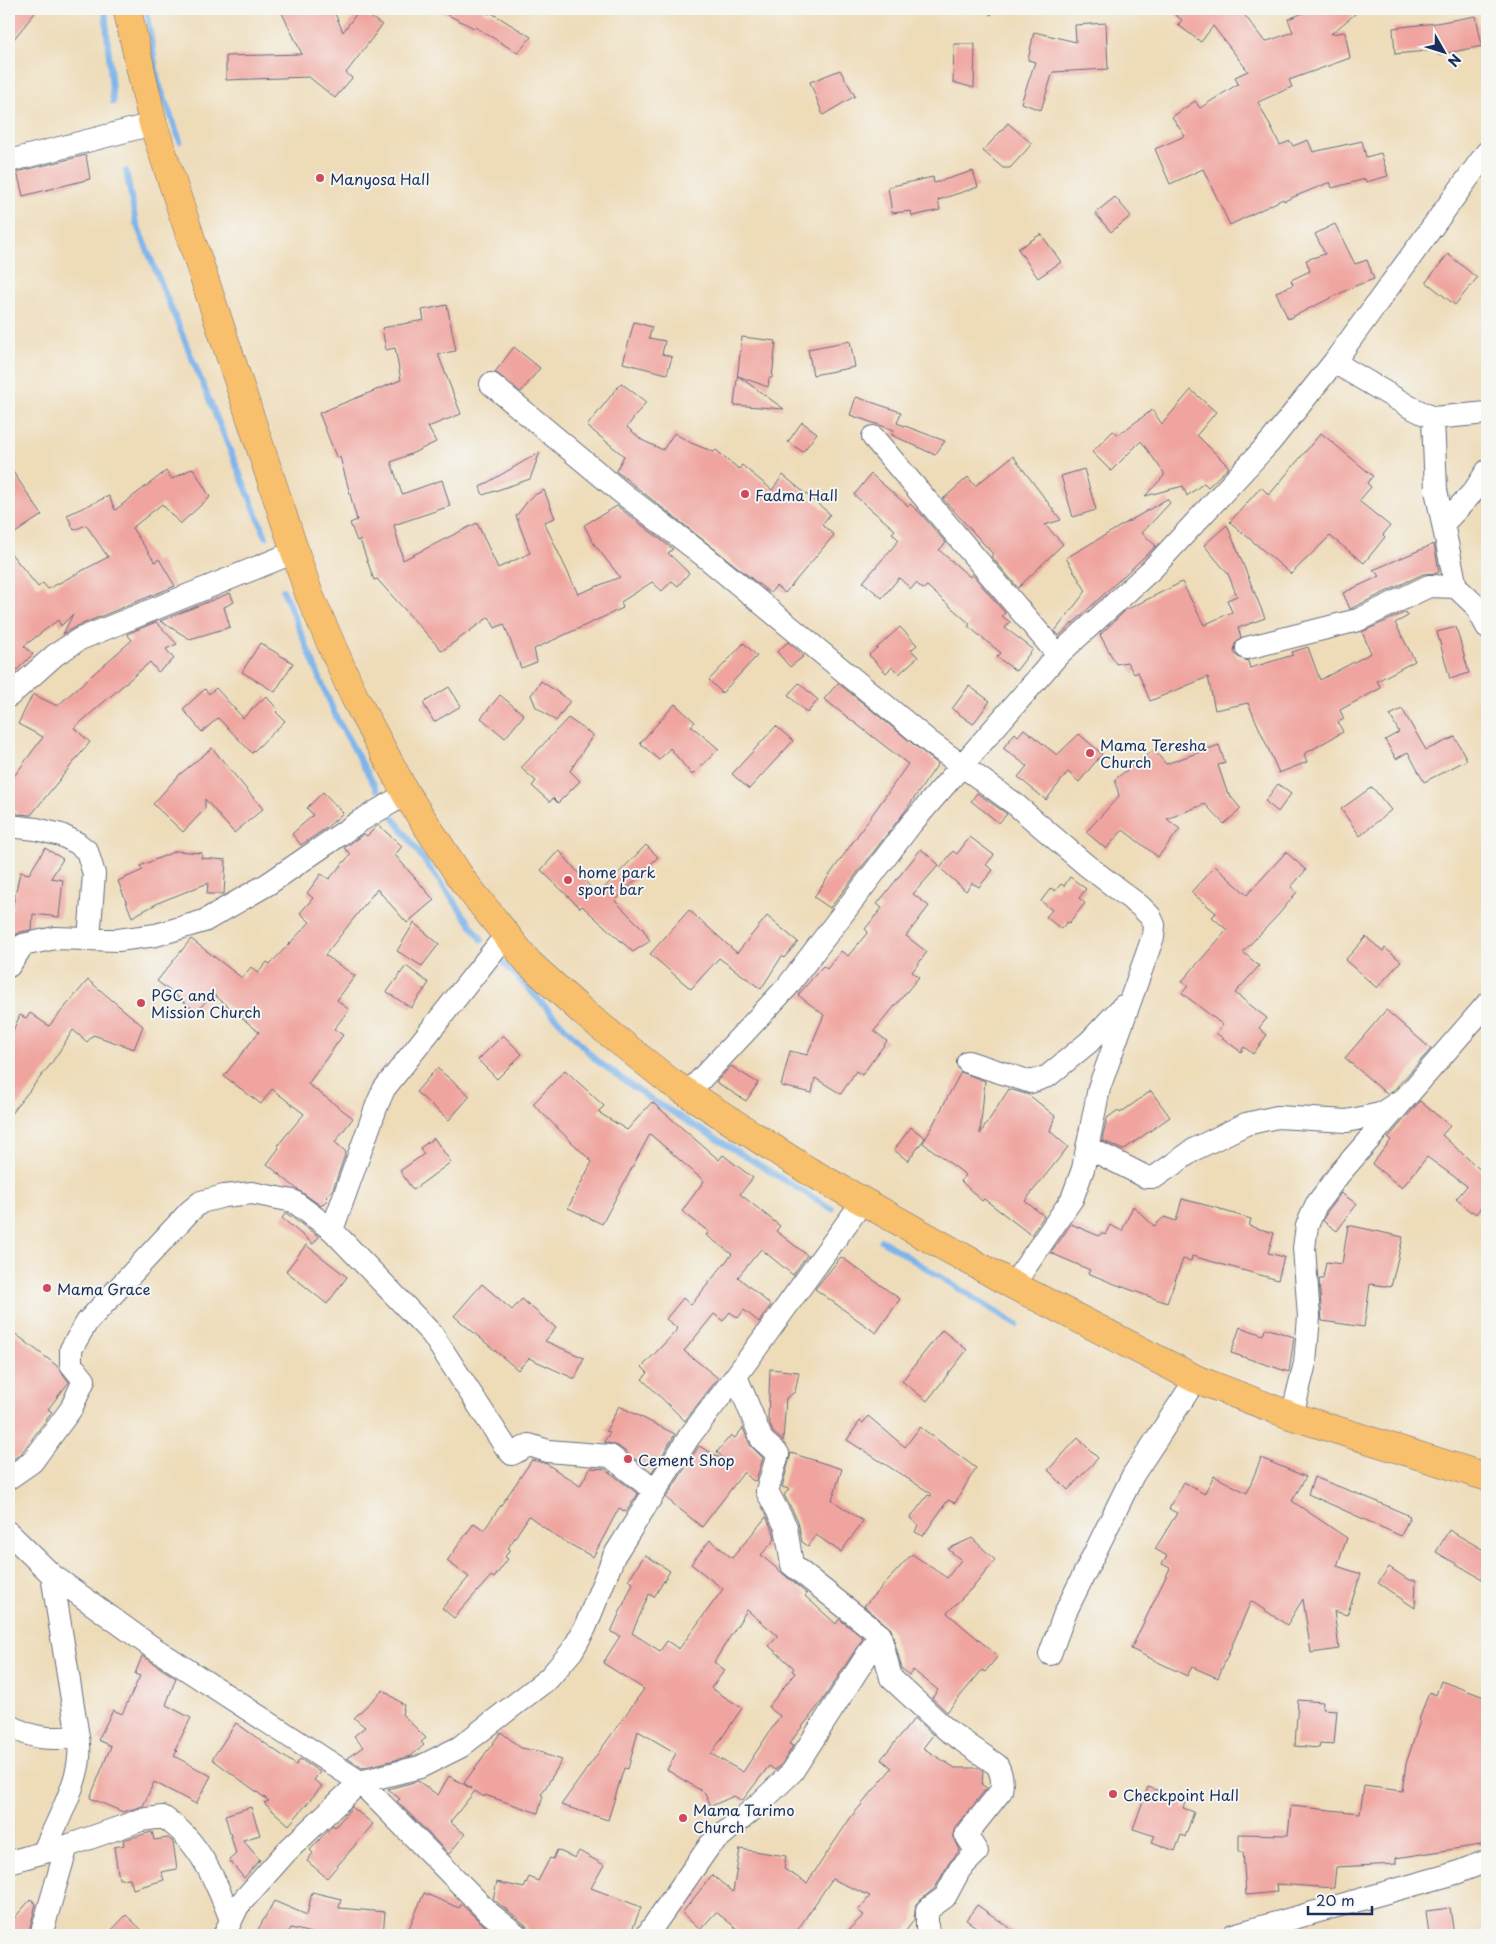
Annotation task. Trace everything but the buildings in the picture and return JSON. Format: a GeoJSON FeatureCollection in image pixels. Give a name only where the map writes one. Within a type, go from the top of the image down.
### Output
{"type":"FeatureCollection","features":[{"type":"Feature","properties":{"kind":"main road"},"geometry":{"type":"LineString","coordinates":[[127,9],[152,124],[309,594],[354,696],[406,794],[463,881],[529,963],[584,1013],[669,1081],[807,1170],[1013,1285],[1196,1379],[1292,1416],[1487,1477]]}},
{"type":"Feature","properties":{"kind":"street"},"geometry":{"type":"LineString","coordinates":[[9,161],[152,124]]}},
{"type":"Feature","properties":{"kind":"street"},"geometry":{"type":"LineString","coordinates":[[688,1093],[788,987],[911,824],[1058,656],[1152,569],[1271,441],[1334,362],[1487,152]]}},
{"type":"Feature","properties":{"kind":"street"},"geometry":{"type":"LineString","coordinates":[[1334,362],[1410,407],[1433,418],[1487,414]]}},
{"type":"Feature","properties":{"kind":"street"},"geometry":{"type":"LineString","coordinates":[[491,384],[622,493],[703,555],[923,737],[1015,804],[1078,859],[1140,906],[1150,916],[1154,925],[1152,937],[1099,1088],[1083,1169],[1072,1199],[1013,1285]]}},
{"type":"Feature","properties":{"kind":"street"},"geometry":{"type":"LineString","coordinates":[[1433,418],[1436,490],[1456,587],[1476,606],[1487,627]]}},
{"type":"Feature","properties":{"kind":"street"},"geometry":{"type":"LineString","coordinates":[[873,437],[1058,656]]}},
{"type":"Feature","properties":{"kind":"street"},"geometry":{"type":"LineString","coordinates":[[1444,523],[1474,491],[1487,471]]}},
{"type":"Feature","properties":{"kind":"street"},"geometry":{"type":"LineString","coordinates":[[9,696],[55,655],[80,639],[295,552]]}},
{"type":"Feature","properties":{"kind":"street"},"geometry":{"type":"LineString","coordinates":[[1247,648],[1358,620],[1429,586],[1456,587]]}},
{"type":"Feature","properties":{"kind":"street"},"geometry":{"type":"LineString","coordinates":[[9,966],[16,944],[55,938],[118,940],[156,936],[204,921],[268,884],[360,821],[406,794]]}},
{"type":"Feature","properties":{"kind":"street"},"geometry":{"type":"LineString","coordinates":[[9,826],[36,829],[61,835],[78,843],[87,851],[94,874],[89,939]]}},
{"type":"Feature","properties":{"kind":"street"},"geometry":{"type":"LineString","coordinates":[[332,1230],[384,1089],[506,935]]}},
{"type":"Feature","properties":{"kind":"street"},"geometry":{"type":"LineString","coordinates":[[968,1062],[1031,1082],[1048,1076],[1089,1042],[1130,999]]}},
{"type":"Feature","properties":{"kind":"street"},"geometry":{"type":"LineString","coordinates":[[1292,1416],[1305,1363],[1309,1317],[1304,1248],[1307,1226],[1316,1205],[1340,1173],[1409,1096],[1487,1004]]}},
{"type":"Feature","properties":{"kind":"street"},"geometry":{"type":"LineString","coordinates":[[1088,1147],[1146,1177],[1155,1177],[1195,1149],[1246,1124],[1277,1117],[1347,1121],[1380,1114],[1409,1096]]}},
{"type":"Feature","properties":{"kind":"street"},"geometry":{"type":"LineString","coordinates":[[9,1478],[32,1462],[71,1409],[84,1380],[71,1364],[71,1348],[88,1322],[172,1230],[201,1202],[224,1196],[252,1193],[293,1201],[332,1230],[432,1334],[512,1454],[529,1445],[548,1451],[610,1456],[655,1491]]}},
{"type":"Feature","properties":{"kind":"street"},"geometry":{"type":"LineString","coordinates":[[228,1927],[238,1906],[287,1851],[360,1782],[420,1767],[460,1747],[549,1678],[572,1651],[585,1628],[614,1556],[689,1437],[736,1376],[863,1201]]}},
{"type":"Feature","properties":{"kind":"street"},"geometry":{"type":"LineString","coordinates":[[736,1376],[762,1440],[778,1454],[766,1490],[786,1527],[792,1565],[880,1635],[891,1678],[947,1730],[997,1765],[1003,1782],[1001,1791],[966,1835],[977,1852],[960,1869],[945,1897],[927,1910],[929,1935]]}},
{"type":"Feature","properties":{"kind":"street"},"geometry":{"type":"LineString","coordinates":[[1050,1654],[1065,1614],[1133,1475],[1196,1379]]}},
{"type":"Feature","properties":{"kind":"street"},"geometry":{"type":"LineString","coordinates":[[12,1543],[52,1575],[149,1645],[360,1782],[488,1912],[516,1935]]}},
{"type":"Feature","properties":{"kind":"street"},"geometry":{"type":"LineString","coordinates":[[44,1851],[75,1777],[79,1758],[78,1737],[52,1575]]}},
{"type":"Feature","properties":{"kind":"street"},"geometry":{"type":"LineString","coordinates":[[647,1935],[710,1846],[758,1805],[792,1772],[880,1635]]}},
{"type":"Feature","properties":{"kind":"street"},"geometry":{"type":"LineString","coordinates":[[9,1725],[32,1737],[49,1739],[78,1737]]}},
{"type":"Feature","properties":{"kind":"street"},"geometry":{"type":"LineString","coordinates":[[9,1862],[67,1846],[141,1820],[164,1817],[190,1838],[220,1890],[228,1927]]}},
{"type":"Feature","properties":{"kind":"street"},"geometry":{"type":"LineString","coordinates":[[41,1935],[67,1846]]}},
{"type":"Feature","properties":{"kind":"street"},"geometry":{"type":"LineString","coordinates":[[1233,1935],[1456,1872],[1487,1861]]}},
{"type":"Feature","properties":{"kind":"path"},"geometry":{"type":"LineString","coordinates":[[990,9],[991,17]]}},
{"type":"Feature","properties":{"kind":"waterway"},"geometry":{"type":"LineString","coordinates":[[105,9],[113,102]]}},
{"type":"Feature","properties":{"kind":"waterway"},"geometry":{"type":"LineString","coordinates":[[146,9],[158,81],[180,141]]}},
{"type":"Feature","properties":{"kind":"waterway"},"geometry":{"type":"LineString","coordinates":[[126,171],[136,223],[266,537]]}},
{"type":"Feature","properties":{"kind":"waterway"},"geometry":{"type":"LineString","coordinates":[[283,590],[336,717],[377,790]]}},
{"type":"Feature","properties":{"kind":"waterway"},"geometry":{"type":"LineString","coordinates":[[392,816],[482,940]]}},
{"type":"Feature","properties":{"kind":"waterway"},"geometry":{"type":"LineString","coordinates":[[500,959],[596,1060],[649,1098],[832,1209]]}},
{"type":"Feature","properties":{"kind":"waterway"},"geometry":{"type":"LineString","coordinates":[[881,1240],[1017,1325]]}},
{"type":"Feature","properties":{"kind":"place","name":"Manyosa Hall"},"geometry":{"type":"Point","coordinates":[320,178]}},
{"type":"Feature","properties":{"kind":"place","name":"Fadma Hall"},"geometry":{"type":"Point","coordinates":[745,494]}},
{"type":"Feature","properties":{"kind":"place","name":"Mama Teresha Church"},"geometry":{"type":"Point","coordinates":[1090,753]}},
{"type":"Feature","properties":{"kind":"place","name":"home park sport bar"},"geometry":{"type":"Point","coordinates":[568,880]}},
{"type":"Feature","properties":{"kind":"place","name":"PGC and Mission Church"},"geometry":{"type":"Point","coordinates":[141,1003]}},
{"type":"Feature","properties":{"kind":"place","name":"Mama Grace"},"geometry":{"type":"Point","coordinates":[47,1288]}},
{"type":"Feature","properties":{"kind":"place","name":"Cement Shop"},"geometry":{"type":"Point","coordinates":[628,1459]}},
{"type":"Feature","properties":{"kind":"place","name":"Checkpoint Hall"},"geometry":{"type":"Point","coordinates":[1113,1794]}},
{"type":"Feature","properties":{"kind":"place","name":"Mama Tarimo Church"},"geometry":{"type":"Point","coordinates":[683,1818]}}]}
